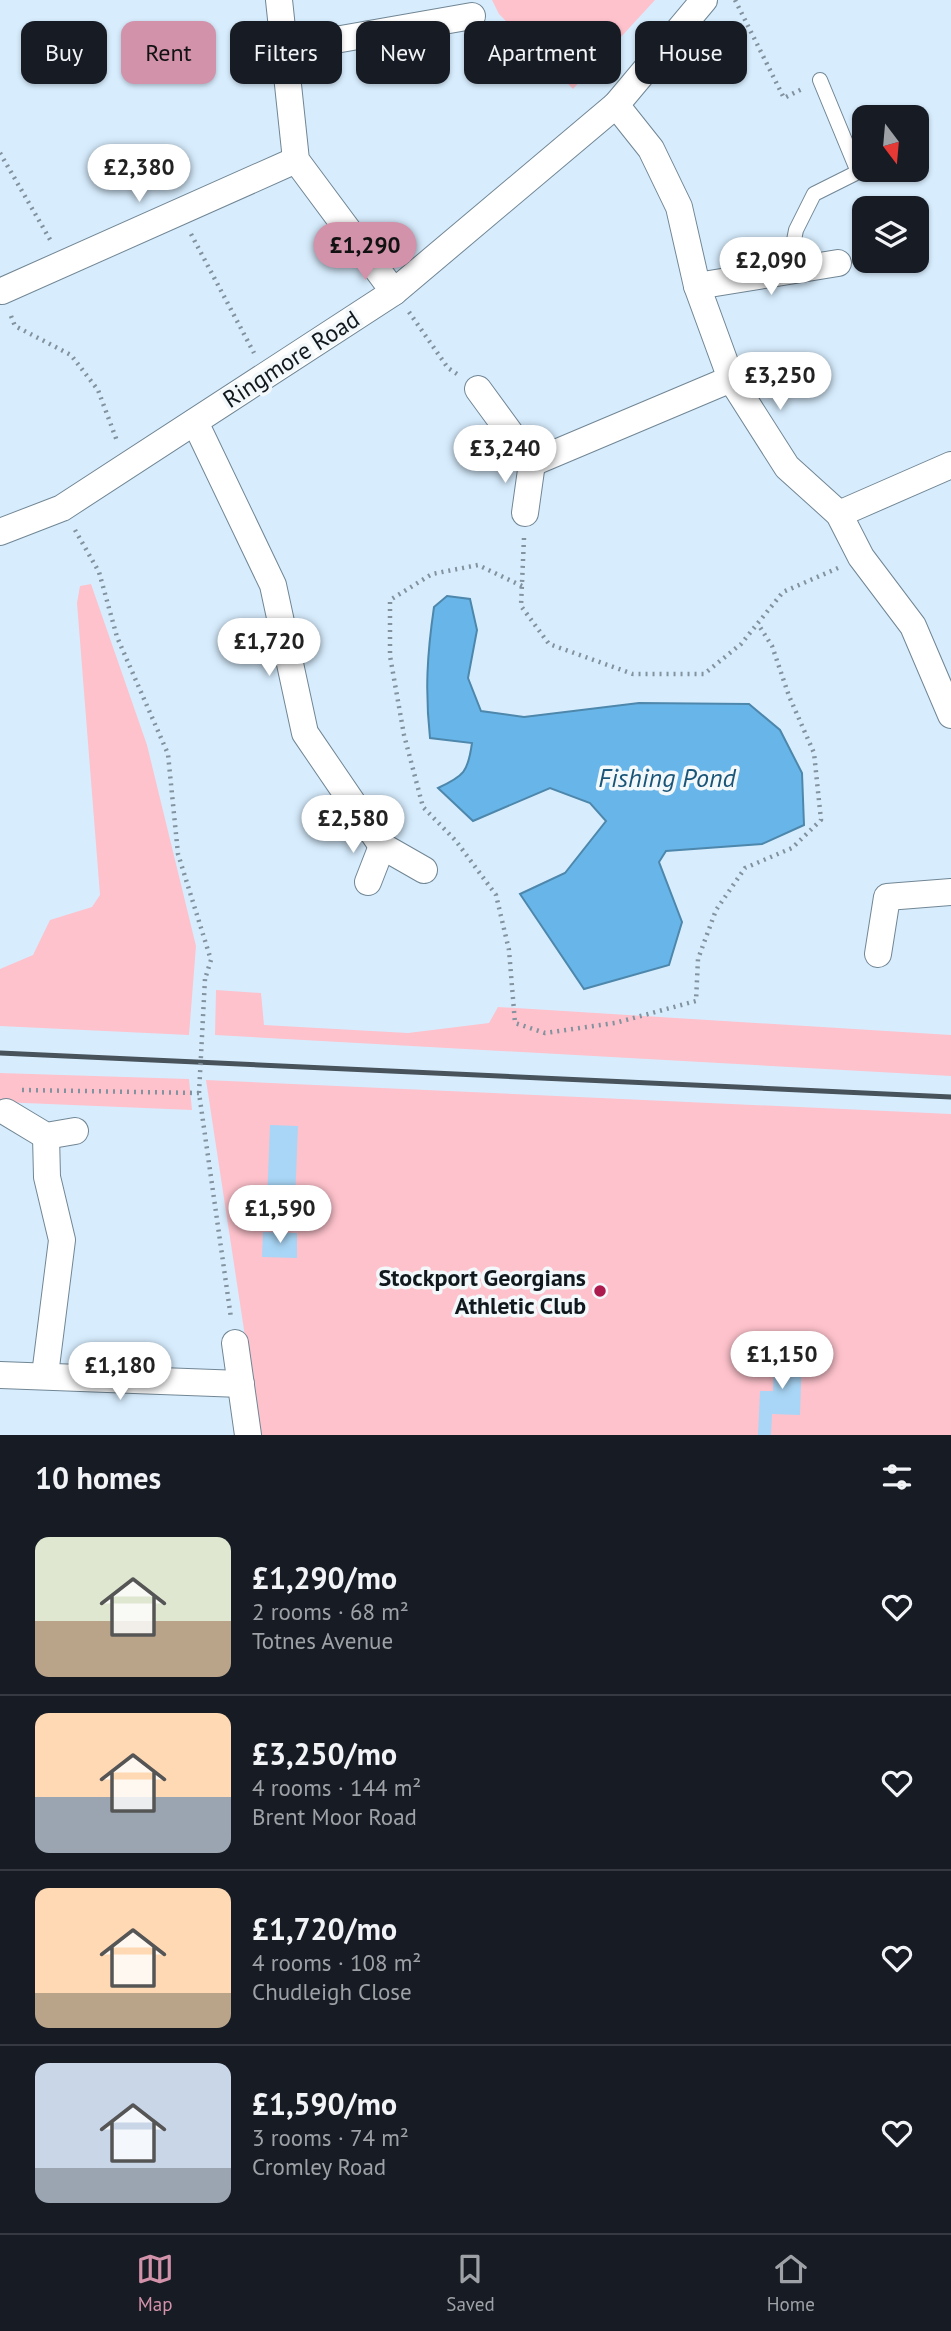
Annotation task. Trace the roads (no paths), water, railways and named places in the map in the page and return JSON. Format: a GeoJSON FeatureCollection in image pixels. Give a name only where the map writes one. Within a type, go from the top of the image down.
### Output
{"type":"FeatureCollection","features":[{"type":"Feature","properties":{"kind":"street"},"geometry":{"type":"LineString","coordinates":[[279,0],[282,21]]}},
{"type":"Feature","properties":{"kind":"street","name":"Ringmore Road"},"geometry":{"type":"LineString","coordinates":[[0,532],[62,508],[394,292],[616,105],[704,0]]}},
{"type":"Feature","properties":{"kind":"street"},"geometry":{"type":"LineString","coordinates":[[342,39],[472,16]]}},
{"type":"Feature","properties":{"kind":"street"},"geometry":{"type":"LineString","coordinates":[[288,84],[296,160],[394,292]]}},
{"type":"Feature","properties":{"kind":"street"},"geometry":{"type":"LineString","coordinates":[[616,105],[651,149],[679,207],[697,286],[731,379],[787,467],[839,514],[860,557],[913,626],[951,715]]}},
{"type":"Feature","properties":{"kind":"street"},"geometry":{"type":"LineString","coordinates":[[2,291],[296,160]]}},
{"type":"Feature","properties":{"kind":"street"},"geometry":{"type":"LineString","coordinates":[[697,286],[838,262]]}},
{"type":"Feature","properties":{"kind":"street"},"geometry":{"type":"LineString","coordinates":[[532,463],[731,379]]}},
{"type":"Feature","properties":{"kind":"street"},"geometry":{"type":"LineString","coordinates":[[478,389],[532,463],[525,513]]}},
{"type":"Feature","properties":{"kind":"street"},"geometry":{"type":"LineString","coordinates":[[195,422],[273,585],[305,733],[382,846],[424,870]]}},
{"type":"Feature","properties":{"kind":"street"},"geometry":{"type":"LineString","coordinates":[[839,514],[951,465]]}},
{"type":"Feature","properties":{"kind":"street"},"geometry":{"type":"LineString","coordinates":[[368,882],[382,846]]}},
{"type":"Feature","properties":{"kind":"street"},"geometry":{"type":"LineString","coordinates":[[878,954],[887,897],[951,892]]}},
{"type":"Feature","properties":{"kind":"street"},"geometry":{"type":"LineString","coordinates":[[10,1101],[46,1136],[47,1177],[62,1240],[45,1375]]}},
{"type":"Feature","properties":{"kind":"street"},"geometry":{"type":"LineString","coordinates":[[46,1136],[75,1131]]}},
{"type":"Feature","properties":{"kind":"street"},"geometry":{"type":"LineString","coordinates":[[235,1343],[248,1435]]}},
{"type":"Feature","properties":{"kind":"street"},"geometry":{"type":"LineString","coordinates":[[0,1375],[241,1384]]}},
{"type":"Feature","properties":{"kind":"lane"},"geometry":{"type":"LineString","coordinates":[[788,271],[796,230],[814,194],[858,172],[820,80]]}},
{"type":"Feature","properties":{"kind":"water","name":"Fishing Pond"},"geometry":{"type":"Polygon","coordinates":[[[447,596],[470,599],[477,630],[468,678],[481,711],[524,717],[639,703],[749,704],[780,730],[802,773],[804,825],[762,844],[666,851],[659,862],[682,922],[669,965],[584,989],[520,894],[565,873],[606,821],[590,803],[550,788],[473,821],[438,788],[463,772],[469,761],[472,743],[430,738],[428,657],[434,607],[447,596]]]}},
{"type":"Feature","properties":{"kind":"railway"},"geometry":{"type":"LineString","coordinates":[[0,1053],[951,1097]]}},
{"type":"Feature","properties":{"kind":"place","name":"Stockport Georgians Athletic Club"},"geometry":{"type":"Point","coordinates":[600,1291]}}]}
